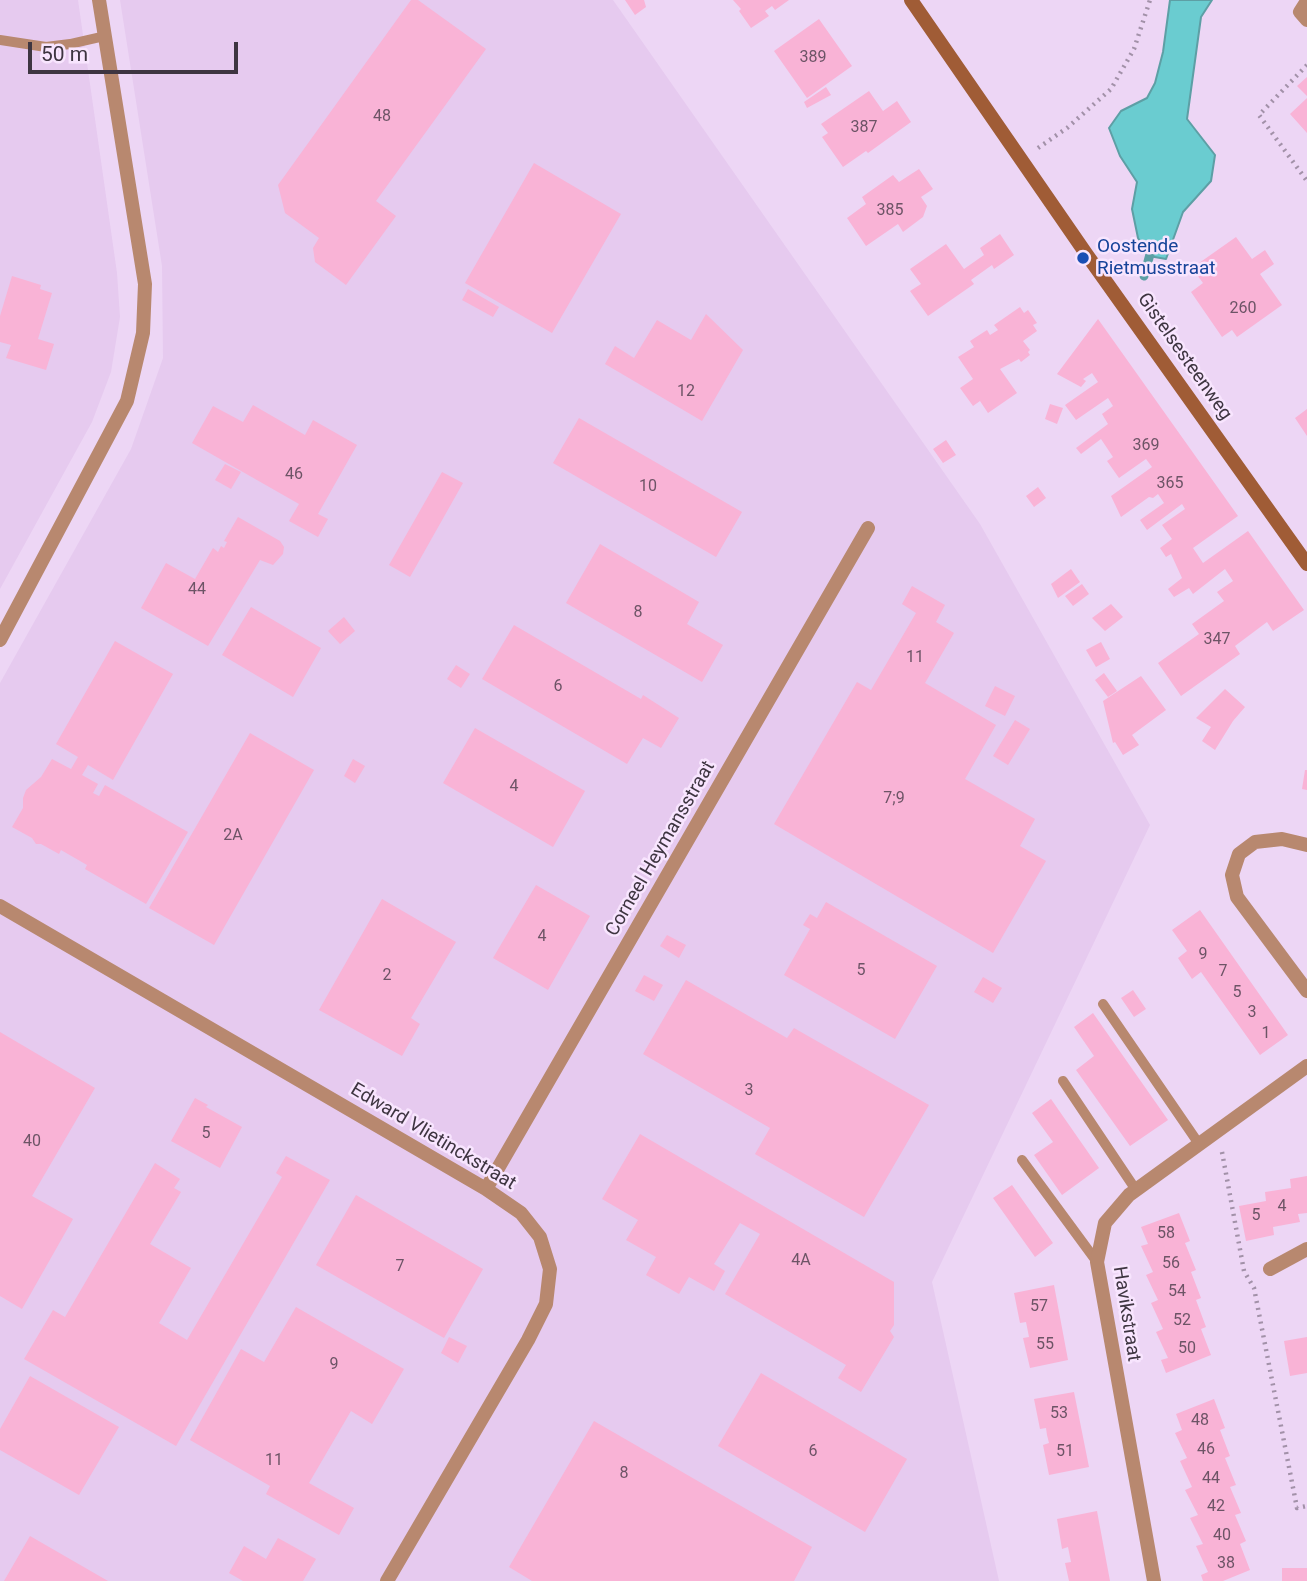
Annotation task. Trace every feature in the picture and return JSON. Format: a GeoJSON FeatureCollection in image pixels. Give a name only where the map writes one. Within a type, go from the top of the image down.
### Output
{"type":"FeatureCollection","features":[{"type":"Feature","properties":{"kind":"main road","name":"Gistelsesteenweg"},"geometry":{"type":"LineString","coordinates":[[911,0],[1087,255],[1307,564]]}},
{"type":"Feature","properties":{"kind":"street"},"geometry":{"type":"LineString","coordinates":[[0,640],[127,401],[143,333],[145,284],[99,0]]}},
{"type":"Feature","properties":{"kind":"street"},"geometry":{"type":"LineString","coordinates":[[1307,1],[1300,12],[1307,20]]}},
{"type":"Feature","properties":{"kind":"street","name":"Corneel Heymansstraat"},"geometry":{"type":"LineString","coordinates":[[486,1189],[868,528]]}},
{"type":"Feature","properties":{"kind":"street"},"geometry":{"type":"LineString","coordinates":[[1307,845],[1282,839],[1255,842],[1239,854],[1232,875],[1237,897],[1307,991]]}},
{"type":"Feature","properties":{"kind":"street","name":"Edward Vlietinckstraat"},"geometry":{"type":"LineString","coordinates":[[0,906],[486,1189],[520,1213],[540,1237],[550,1269],[546,1304],[528,1340],[387,1581]]}},
{"type":"Feature","properties":{"kind":"street","name":"Havikstraat"},"geometry":{"type":"LineString","coordinates":[[1154,1581],[1097,1262],[1104,1223],[1136,1190],[1307,1066]]}},
{"type":"Feature","properties":{"kind":"street"},"geometry":{"type":"LineString","coordinates":[[1270,1269],[1307,1249]]}},
{"type":"Feature","properties":{"kind":"lane"},"geometry":{"type":"LineString","coordinates":[[0,40],[46,47],[105,36]]}},
{"type":"Feature","properties":{"kind":"lane"},"geometry":{"type":"LineString","coordinates":[[1103,1004],[1199,1144]]}},
{"type":"Feature","properties":{"kind":"lane"},"geometry":{"type":"LineString","coordinates":[[1063,1081],[1136,1190]]}},
{"type":"Feature","properties":{"kind":"lane"},"geometry":{"type":"LineString","coordinates":[[1022,1160],[1097,1262]]}},
{"type":"Feature","properties":{"kind":"path"},"geometry":{"type":"LineString","coordinates":[[1023,159],[1067,128],[1111,89],[1134,49],[1150,0]]}},
{"type":"Feature","properties":{"kind":"path"},"geometry":{"type":"LineString","coordinates":[[1307,65],[1259,115],[1307,181]]}},
{"type":"Feature","properties":{"kind":"path"},"geometry":{"type":"LineString","coordinates":[[1218,1130],[1244,1271],[1254,1288],[1297,1508],[1307,1506]]}},
{"type":"Feature","properties":{"kind":"shaded area"},"geometry":{"type":"Polygon","coordinates":[[[0,0],[78,0],[117,273],[120,317],[111,372],[92,422],[0,589],[0,0]]]}},
{"type":"Feature","properties":{"kind":"shaded area"},"geometry":{"type":"Polygon","coordinates":[[[120,0],[613,0],[980,524],[1150,825],[932,1282],[999,1581],[0,1581],[0,683],[131,449],[163,358],[162,266],[120,0]]]}},
{"type":"Feature","properties":{"kind":"shaded area"},"geometry":{"type":"Polygon","coordinates":[[[1170,0],[1212,0],[1201,17],[1187,119],[1215,155],[1211,181],[1183,212],[1166,259],[1149,256],[1138,238],[1132,209],[1137,182],[1120,156],[1109,128],[1121,111],[1147,98],[1155,83],[1163,52],[1170,0]]]}},
{"type":"Feature","properties":{"kind":"building"},"geometry":{"type":"Polygon","coordinates":[[[411,0],[418,0],[486,49],[376,201],[396,216],[346,285],[315,262],[313,248],[319,238],[285,213],[278,185],[411,0]]]}},
{"type":"Feature","properties":{"kind":"building"},"geometry":{"type":"Polygon","coordinates":[[[625,0],[644,0],[646,7],[635,15],[625,0]]]}},
{"type":"Feature","properties":{"kind":"building"},"geometry":{"type":"Polygon","coordinates":[[[733,0],[789,0],[775,10],[772,6],[765,11],[769,16],[751,28],[733,0]]]}},
{"type":"Feature","properties":{"kind":"building"},"geometry":{"type":"Polygon","coordinates":[[[819,19],[852,66],[807,98],[774,51],[819,19]]]}},
{"type":"Feature","properties":{"kind":"building"},"geometry":{"type":"Polygon","coordinates":[[[1307,77],[1307,96],[1297,86],[1307,77]]]}},
{"type":"Feature","properties":{"kind":"building"},"geometry":{"type":"Polygon","coordinates":[[[826,87],[831,95],[807,108],[804,102],[826,87]]]}},
{"type":"Feature","properties":{"kind":"building"},"geometry":{"type":"Polygon","coordinates":[[[869,91],[883,111],[897,101],[911,122],[868,153],[866,151],[843,167],[822,137],[828,133],[821,124],[869,91]]]}},
{"type":"Feature","properties":{"kind":"building"},"geometry":{"type":"Polygon","coordinates":[[[1307,98],[1307,133],[1290,114],[1307,98]]]}},
{"type":"Feature","properties":{"kind":"building"},"geometry":{"type":"Polygon","coordinates":[[[534,163],[621,214],[552,333],[465,283],[534,163]]]}},
{"type":"Feature","properties":{"kind":"building"},"geometry":{"type":"Polygon","coordinates":[[[919,169],[933,189],[921,197],[927,206],[923,217],[903,232],[898,224],[866,246],[847,218],[866,204],[862,197],[893,175],[899,182],[919,169]]]}},
{"type":"Feature","properties":{"kind":"building"},"geometry":{"type":"Polygon","coordinates":[[[1000,234],[1014,255],[994,269],[992,265],[971,280],[974,284],[928,316],[910,291],[921,284],[910,269],[946,244],[964,269],[984,255],[980,248],[1000,234]]]}},
{"type":"Feature","properties":{"kind":"building"},"geometry":{"type":"Polygon","coordinates":[[[1236,237],[1252,259],[1265,250],[1274,264],[1260,274],[1282,305],[1237,337],[1232,330],[1222,337],[1191,292],[1203,283],[1192,268],[1236,237]]]}},
{"type":"Feature","properties":{"kind":"building"},"geometry":{"type":"Polygon","coordinates":[[[12,276],[41,285],[40,289],[52,293],[38,339],[54,344],[46,370],[6,358],[11,345],[0,342],[0,316],[12,276]]]}},
{"type":"Feature","properties":{"kind":"building"},"geometry":{"type":"Polygon","coordinates":[[[468,289],[499,307],[493,317],[462,300],[468,289]]]}},
{"type":"Feature","properties":{"kind":"building"},"geometry":{"type":"Polygon","coordinates":[[[1020,307],[1024,313],[1028,310],[1037,323],[1033,325],[1037,331],[1023,341],[1030,350],[1030,355],[1021,362],[1019,359],[1000,369],[1017,393],[988,413],[980,401],[973,406],[960,388],[973,379],[958,357],[974,347],[970,341],[987,330],[990,335],[998,330],[994,325],[1020,307]]]}},
{"type":"Feature","properties":{"kind":"building"},"geometry":{"type":"Polygon","coordinates":[[[706,314],[743,350],[702,421],[605,364],[615,346],[634,358],[657,320],[691,340],[706,314]]]}},
{"type":"Feature","properties":{"kind":"building"},"geometry":{"type":"Polygon","coordinates":[[[1098,319],[1238,516],[1193,548],[1203,563],[1248,531],[1304,610],[1273,631],[1267,622],[1235,646],[1240,654],[1181,696],[1158,663],[1199,634],[1192,624],[1224,601],[1217,592],[1233,581],[1225,569],[1193,594],[1189,588],[1174,597],[1168,589],[1182,578],[1171,554],[1166,557],[1160,548],[1172,539],[1162,525],[1185,509],[1182,504],[1147,530],[1140,520],[1164,503],[1158,494],[1153,498],[1149,497],[1121,517],[1111,496],[1152,467],[1146,459],[1119,478],[1107,461],[1113,457],[1101,439],[1081,454],[1076,448],[1108,424],[1102,414],[1113,406],[1108,398],[1076,420],[1065,405],[1098,382],[1092,373],[1083,379],[1086,381],[1081,387],[1057,374],[1098,319]]]}},
{"type":"Feature","properties":{"kind":"building"},"geometry":{"type":"Polygon","coordinates":[[[1050,404],[1063,408],[1057,424],[1045,419],[1050,404]]]}},
{"type":"Feature","properties":{"kind":"building"},"geometry":{"type":"Polygon","coordinates":[[[253,405],[305,435],[313,420],[357,445],[318,514],[328,519],[318,537],[289,521],[299,504],[192,443],[213,406],[243,422],[253,405]]]}},
{"type":"Feature","properties":{"kind":"building"},"geometry":{"type":"Polygon","coordinates":[[[1307,409],[1307,436],[1295,418],[1307,409]]]}},
{"type":"Feature","properties":{"kind":"building"},"geometry":{"type":"Polygon","coordinates":[[[579,418],[742,512],[716,557],[553,463],[579,418]]]}},
{"type":"Feature","properties":{"kind":"building"},"geometry":{"type":"Polygon","coordinates":[[[946,440],[956,455],[943,463],[933,449],[946,440]]]}},
{"type":"Feature","properties":{"kind":"building"},"geometry":{"type":"Polygon","coordinates":[[[225,464],[241,472],[231,489],[215,480],[225,464]]]}},
{"type":"Feature","properties":{"kind":"building"},"geometry":{"type":"Polygon","coordinates":[[[442,472],[463,483],[410,577],[389,565],[442,472]]]}},
{"type":"Feature","properties":{"kind":"building"},"geometry":{"type":"Polygon","coordinates":[[[1038,487],[1046,498],[1034,507],[1026,496],[1038,487]]]}},
{"type":"Feature","properties":{"kind":"building"},"geometry":{"type":"Polygon","coordinates":[[[238,517],[280,541],[284,547],[283,554],[273,565],[260,560],[208,646],[141,608],[166,563],[195,579],[213,548],[218,552],[221,546],[224,548],[227,542],[224,541],[238,517]]]}},
{"type":"Feature","properties":{"kind":"building"},"geometry":{"type":"Polygon","coordinates":[[[600,544],[699,602],[687,624],[723,645],[702,682],[566,603],[600,544]]]}},
{"type":"Feature","properties":{"kind":"building"},"geometry":{"type":"Polygon","coordinates":[[[1071,569],[1080,582],[1058,598],[1051,584],[1071,569]]]}},
{"type":"Feature","properties":{"kind":"building"},"geometry":{"type":"Polygon","coordinates":[[[1082,584],[1089,594],[1073,606],[1065,596],[1082,584]]]}},
{"type":"Feature","properties":{"kind":"building"},"geometry":{"type":"Polygon","coordinates":[[[912,586],[945,605],[936,622],[954,633],[925,683],[996,725],[965,779],[1035,819],[1020,846],[1046,861],[993,953],[774,824],[857,682],[871,690],[916,613],[902,604],[912,586]]]}},
{"type":"Feature","properties":{"kind":"building"},"geometry":{"type":"Polygon","coordinates":[[[1111,604],[1123,617],[1105,631],[1092,618],[1111,604]]]}},
{"type":"Feature","properties":{"kind":"building"},"geometry":{"type":"Polygon","coordinates":[[[251,607],[321,648],[293,697],[222,655],[251,607]]]}},
{"type":"Feature","properties":{"kind":"building"},"geometry":{"type":"Polygon","coordinates":[[[344,617],[355,631],[340,644],[328,631],[344,617]]]}},
{"type":"Feature","properties":{"kind":"building"},"geometry":{"type":"Polygon","coordinates":[[[514,625],[641,699],[643,695],[679,718],[661,748],[643,738],[627,764],[482,679],[514,625]]]}},
{"type":"Feature","properties":{"kind":"building"},"geometry":{"type":"Polygon","coordinates":[[[115,641],[173,674],[113,780],[88,765],[82,775],[98,784],[93,793],[99,796],[105,785],[188,832],[146,904],[85,869],[87,865],[61,850],[59,854],[36,844],[32,838],[12,827],[23,808],[26,790],[41,777],[52,759],[71,769],[78,757],[56,744],[115,641]]]}},
{"type":"Feature","properties":{"kind":"building"},"geometry":{"type":"Polygon","coordinates":[[[1101,642],[1110,659],[1096,667],[1086,650],[1101,642]]]}},
{"type":"Feature","properties":{"kind":"building"},"geometry":{"type":"Polygon","coordinates":[[[456,665],[470,674],[461,688],[447,679],[456,665]]]}},
{"type":"Feature","properties":{"kind":"building"},"geometry":{"type":"Polygon","coordinates":[[[1104,673],[1117,691],[1108,697],[1095,680],[1104,673]]]}},
{"type":"Feature","properties":{"kind":"building"},"geometry":{"type":"Polygon","coordinates":[[[1141,676],[1166,710],[1132,735],[1139,745],[1123,755],[1115,742],[1113,743],[1103,701],[1141,676]]]}},
{"type":"Feature","properties":{"kind":"building"},"geometry":{"type":"Polygon","coordinates":[[[995,686],[1015,696],[1005,716],[985,706],[995,686]]]}},
{"type":"Feature","properties":{"kind":"building"},"geometry":{"type":"Polygon","coordinates":[[[1225,689],[1245,707],[1215,750],[1202,741],[1211,727],[1196,718],[1225,689]]]}},
{"type":"Feature","properties":{"kind":"building"},"geometry":{"type":"Polygon","coordinates":[[[1015,720],[1030,729],[1008,765],[993,756],[1015,720]]]}},
{"type":"Feature","properties":{"kind":"building"},"geometry":{"type":"Polygon","coordinates":[[[475,728],[585,791],[553,847],[443,783],[475,728]]]}},
{"type":"Feature","properties":{"kind":"building"},"geometry":{"type":"Polygon","coordinates":[[[250,733],[314,770],[214,945],[149,908],[250,733]]]}},
{"type":"Feature","properties":{"kind":"building"},"geometry":{"type":"Polygon","coordinates":[[[353,759],[365,766],[355,783],[344,776],[353,759]]]}},
{"type":"Feature","properties":{"kind":"building"},"geometry":{"type":"Polygon","coordinates":[[[1307,770],[1307,790],[1302,789],[1307,770]]]}},
{"type":"Feature","properties":{"kind":"building"},"geometry":{"type":"Polygon","coordinates":[[[536,885],[590,916],[548,990],[493,958],[536,885]]]}},
{"type":"Feature","properties":{"kind":"building"},"geometry":{"type":"Polygon","coordinates":[[[382,899],[456,942],[411,1018],[420,1024],[402,1056],[319,1010],[382,899]]]}},
{"type":"Feature","properties":{"kind":"building"},"geometry":{"type":"Polygon","coordinates":[[[826,902],[937,966],[895,1039],[784,975],[810,929],[803,925],[810,914],[817,918],[826,902]]]}},
{"type":"Feature","properties":{"kind":"building"},"geometry":{"type":"Polygon","coordinates":[[[1200,910],[1288,1035],[1260,1055],[1201,972],[1192,979],[1178,958],[1187,951],[1172,930],[1200,910]]]}},
{"type":"Feature","properties":{"kind":"building"},"geometry":{"type":"Polygon","coordinates":[[[667,935],[686,945],[679,958],[660,946],[667,935]]]}},
{"type":"Feature","properties":{"kind":"building"},"geometry":{"type":"Polygon","coordinates":[[[644,975],[663,985],[654,1001],[635,991],[644,975]]]}},
{"type":"Feature","properties":{"kind":"building"},"geometry":{"type":"Polygon","coordinates":[[[983,977],[1002,988],[993,1003],[974,992],[983,977]]]}},
{"type":"Feature","properties":{"kind":"building"},"geometry":{"type":"Polygon","coordinates":[[[686,980],[787,1038],[794,1028],[929,1105],[864,1217],[755,1154],[770,1128],[643,1054],[686,980]]]}},
{"type":"Feature","properties":{"kind":"building"},"geometry":{"type":"Polygon","coordinates":[[[1133,990],[1146,1009],[1134,1017],[1121,998],[1133,990]]]}},
{"type":"Feature","properties":{"kind":"building"},"geometry":{"type":"Polygon","coordinates":[[[1093,1013],[1168,1120],[1130,1146],[1076,1070],[1094,1056],[1074,1027],[1093,1013]]]}},
{"type":"Feature","properties":{"kind":"building"},"geometry":{"type":"Polygon","coordinates":[[[0,1032],[95,1088],[32,1196],[73,1219],[22,1309],[0,1296],[0,1032]]]}},
{"type":"Feature","properties":{"kind":"building"},"geometry":{"type":"Polygon","coordinates":[[[195,1098],[242,1127],[220,1168],[171,1141],[195,1098]]]}},
{"type":"Feature","properties":{"kind":"building"},"geometry":{"type":"Polygon","coordinates":[[[1051,1099],[1099,1168],[1062,1195],[1034,1155],[1053,1142],[1032,1113],[1051,1099]]]}},
{"type":"Feature","properties":{"kind":"building"},"geometry":{"type":"Polygon","coordinates":[[[640,1134],[894,1282],[894,1325],[890,1331],[894,1337],[861,1392],[838,1378],[846,1365],[725,1294],[760,1234],[740,1223],[714,1264],[725,1271],[714,1291],[689,1277],[679,1294],[646,1275],[656,1257],[626,1240],[638,1220],[602,1199],[640,1134]]]}},
{"type":"Feature","properties":{"kind":"building"},"geometry":{"type":"Polygon","coordinates":[[[286,1156],[330,1180],[176,1446],[24,1359],[53,1310],[65,1317],[155,1163],[180,1179],[174,1188],[181,1192],[150,1244],[191,1268],[159,1323],[187,1340],[282,1177],[276,1173],[286,1156]]]}},
{"type":"Feature","properties":{"kind":"building"},"geometry":{"type":"Polygon","coordinates":[[[1307,1176],[1307,1213],[1298,1214],[1300,1222],[1273,1227],[1274,1235],[1246,1241],[1239,1206],[1266,1201],[1265,1192],[1291,1188],[1290,1179],[1307,1176]]]}},
{"type":"Feature","properties":{"kind":"building"},"geometry":{"type":"Polygon","coordinates":[[[1012,1185],[1053,1243],[1035,1257],[993,1198],[1012,1185]]]}},
{"type":"Feature","properties":{"kind":"building"},"geometry":{"type":"Polygon","coordinates":[[[356,1195],[483,1269],[444,1338],[316,1265],[356,1195]]]}},
{"type":"Feature","properties":{"kind":"building"},"geometry":{"type":"Polygon","coordinates":[[[1179,1213],[1190,1241],[1185,1243],[1196,1270],[1191,1272],[1201,1298],[1196,1300],[1206,1327],[1201,1329],[1211,1355],[1166,1373],[1161,1360],[1168,1358],[1156,1332],[1163,1329],[1151,1303],[1158,1300],[1146,1275],[1153,1272],[1141,1246],[1148,1244],[1141,1227],[1179,1213]]]}},
{"type":"Feature","properties":{"kind":"building"},"geometry":{"type":"Polygon","coordinates":[[[1054,1285],[1068,1360],[1030,1368],[1023,1338],[1029,1337],[1026,1322],[1020,1323],[1014,1293],[1054,1285]]]}},
{"type":"Feature","properties":{"kind":"building"},"geometry":{"type":"Polygon","coordinates":[[[296,1307],[404,1369],[372,1424],[351,1411],[309,1483],[354,1508],[339,1535],[266,1494],[270,1486],[190,1440],[241,1349],[264,1362],[296,1307]]]}},
{"type":"Feature","properties":{"kind":"building"},"geometry":{"type":"Polygon","coordinates":[[[449,1337],[467,1346],[458,1363],[441,1353],[449,1337]]]}},
{"type":"Feature","properties":{"kind":"building"},"geometry":{"type":"Polygon","coordinates":[[[1307,1337],[1307,1373],[1290,1376],[1284,1341],[1307,1337]]]}},
{"type":"Feature","properties":{"kind":"building"},"geometry":{"type":"Polygon","coordinates":[[[761,1373],[907,1459],[865,1532],[718,1446],[761,1373]]]}},
{"type":"Feature","properties":{"kind":"building"},"geometry":{"type":"Polygon","coordinates":[[[30,1376],[119,1427],[79,1495],[0,1450],[0,1429],[30,1376]]]}},
{"type":"Feature","properties":{"kind":"building"},"geometry":{"type":"Polygon","coordinates":[[[1074,1392],[1089,1467],[1049,1475],[1043,1445],[1049,1443],[1046,1428],[1040,1429],[1034,1399],[1074,1392]]]}},
{"type":"Feature","properties":{"kind":"building"},"geometry":{"type":"Polygon","coordinates":[[[1214,1399],[1225,1428],[1220,1430],[1230,1456],[1225,1458],[1236,1485],[1230,1487],[1241,1513],[1235,1515],[1246,1541],[1240,1544],[1250,1570],[1223,1581],[1203,1581],[1201,1575],[1208,1572],[1196,1546],[1203,1544],[1190,1518],[1198,1515],[1185,1490],[1192,1487],[1180,1461],[1187,1458],[1175,1433],[1182,1430],[1176,1414],[1214,1399]]]}},
{"type":"Feature","properties":{"kind":"building"},"geometry":{"type":"Polygon","coordinates":[[[594,1421],[812,1547],[794,1581],[532,1581],[509,1567],[594,1421]]]}},
{"type":"Feature","properties":{"kind":"building"},"geometry":{"type":"Polygon","coordinates":[[[1097,1511],[1110,1581],[1069,1581],[1065,1563],[1071,1562],[1068,1547],[1062,1549],[1057,1519],[1097,1511]]]}},
{"type":"Feature","properties":{"kind":"building"},"geometry":{"type":"Polygon","coordinates":[[[30,1536],[108,1581],[4,1581],[30,1536]]]}},
{"type":"Feature","properties":{"kind":"building"},"geometry":{"type":"Polygon","coordinates":[[[278,1538],[316,1559],[303,1581],[243,1581],[229,1573],[244,1546],[266,1559],[278,1538]]]}},
{"type":"Feature","properties":{"kind":"building"},"geometry":{"type":"Polygon","coordinates":[[[1282,1568],[1307,1568],[1307,1581],[1282,1581],[1282,1568]]]}},
{"type":"Feature","properties":{"kind":"waterway"},"geometry":{"type":"LineString","coordinates":[[1144,276],[1152,247]]}},
{"type":"Feature","properties":{"kind":"place","name":"Oostende Rietmusstraat"},"geometry":{"type":"Point","coordinates":[1083,258]}}]}
